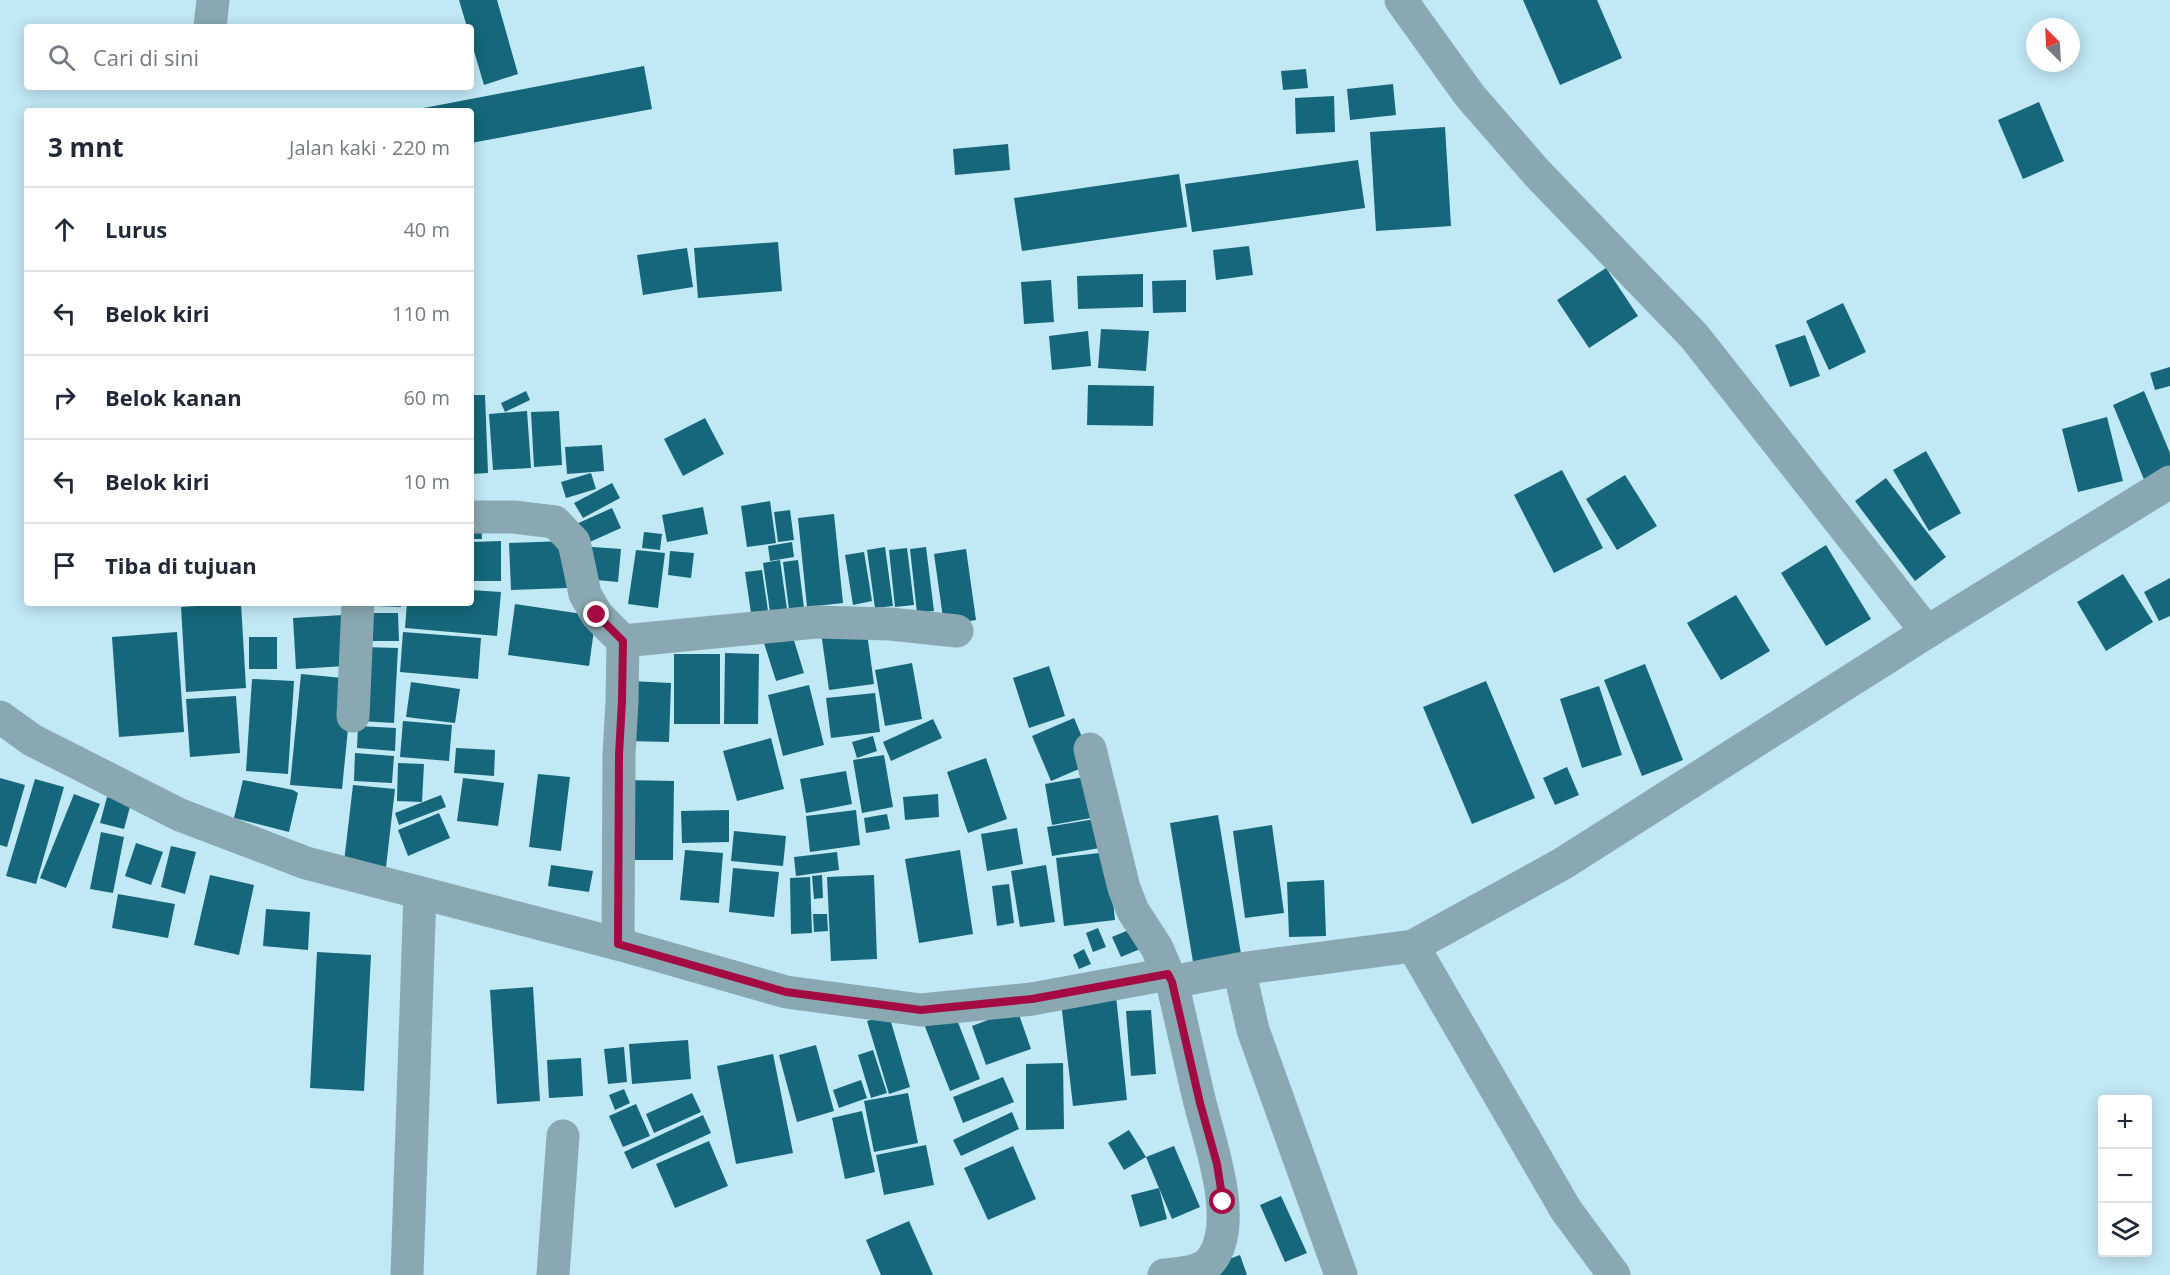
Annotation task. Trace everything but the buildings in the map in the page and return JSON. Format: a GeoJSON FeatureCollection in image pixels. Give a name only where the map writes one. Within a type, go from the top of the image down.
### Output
{"type":"FeatureCollection","features":[{"type":"Feature","properties":{"kind":"street"},"geometry":{"type":"LineString","coordinates":[[210,24],[213,0]]}},
{"type":"Feature","properties":{"kind":"street"},"geometry":{"type":"LineString","coordinates":[[1401,0],[1470,96],[1537,173],[1694,336],[1927,632]]}},
{"type":"Feature","properties":{"kind":"street"},"geometry":{"type":"LineString","coordinates":[[0,717],[33,740],[180,815],[306,863],[618,944],[786,992],[921,1010],[1032,999],[1413,946],[1562,864],[1927,632],[2170,482]]}},
{"type":"Feature","properties":{"kind":"street"},"geometry":{"type":"LineString","coordinates":[[474,517],[513,517],[555,522],[574,542],[585,594],[597,615],[623,641],[619,755],[618,944]]}},
{"type":"Feature","properties":{"kind":"street"},"geometry":{"type":"LineString","coordinates":[[353,716],[358,606]]}},
{"type":"Feature","properties":{"kind":"street"},"geometry":{"type":"LineString","coordinates":[[623,641],[816,622],[890,624],[957,631]]}},
{"type":"Feature","properties":{"kind":"street"},"geometry":{"type":"LineString","coordinates":[[1090,749],[1124,888],[1133,911],[1156,948],[1170,978],[1217,1164],[1223,1202],[1220,1240],[1213,1258],[1199,1270],[1164,1275]]}},
{"type":"Feature","properties":{"kind":"street"},"geometry":{"type":"LineString","coordinates":[[407,1275],[420,893]]}},
{"type":"Feature","properties":{"kind":"street"},"geometry":{"type":"LineString","coordinates":[[1413,946],[1566,1210],[1614,1275]]}},
{"type":"Feature","properties":{"kind":"street"},"geometry":{"type":"LineString","coordinates":[[1239,969],[1252,1030],[1341,1275]]}},
{"type":"Feature","properties":{"kind":"street"},"geometry":{"type":"LineString","coordinates":[[553,1275],[563,1136]]}},
{"type":"Feature","properties":{"kind":"route"},"geometry":{"type":"LineString","coordinates":[[597,615],[623,641],[619,755],[618,944],[786,992],[921,1010],[1032,999],[1168,974],[1172,982],[1200,1103],[1217,1164],[1223,1202]]}}]}
